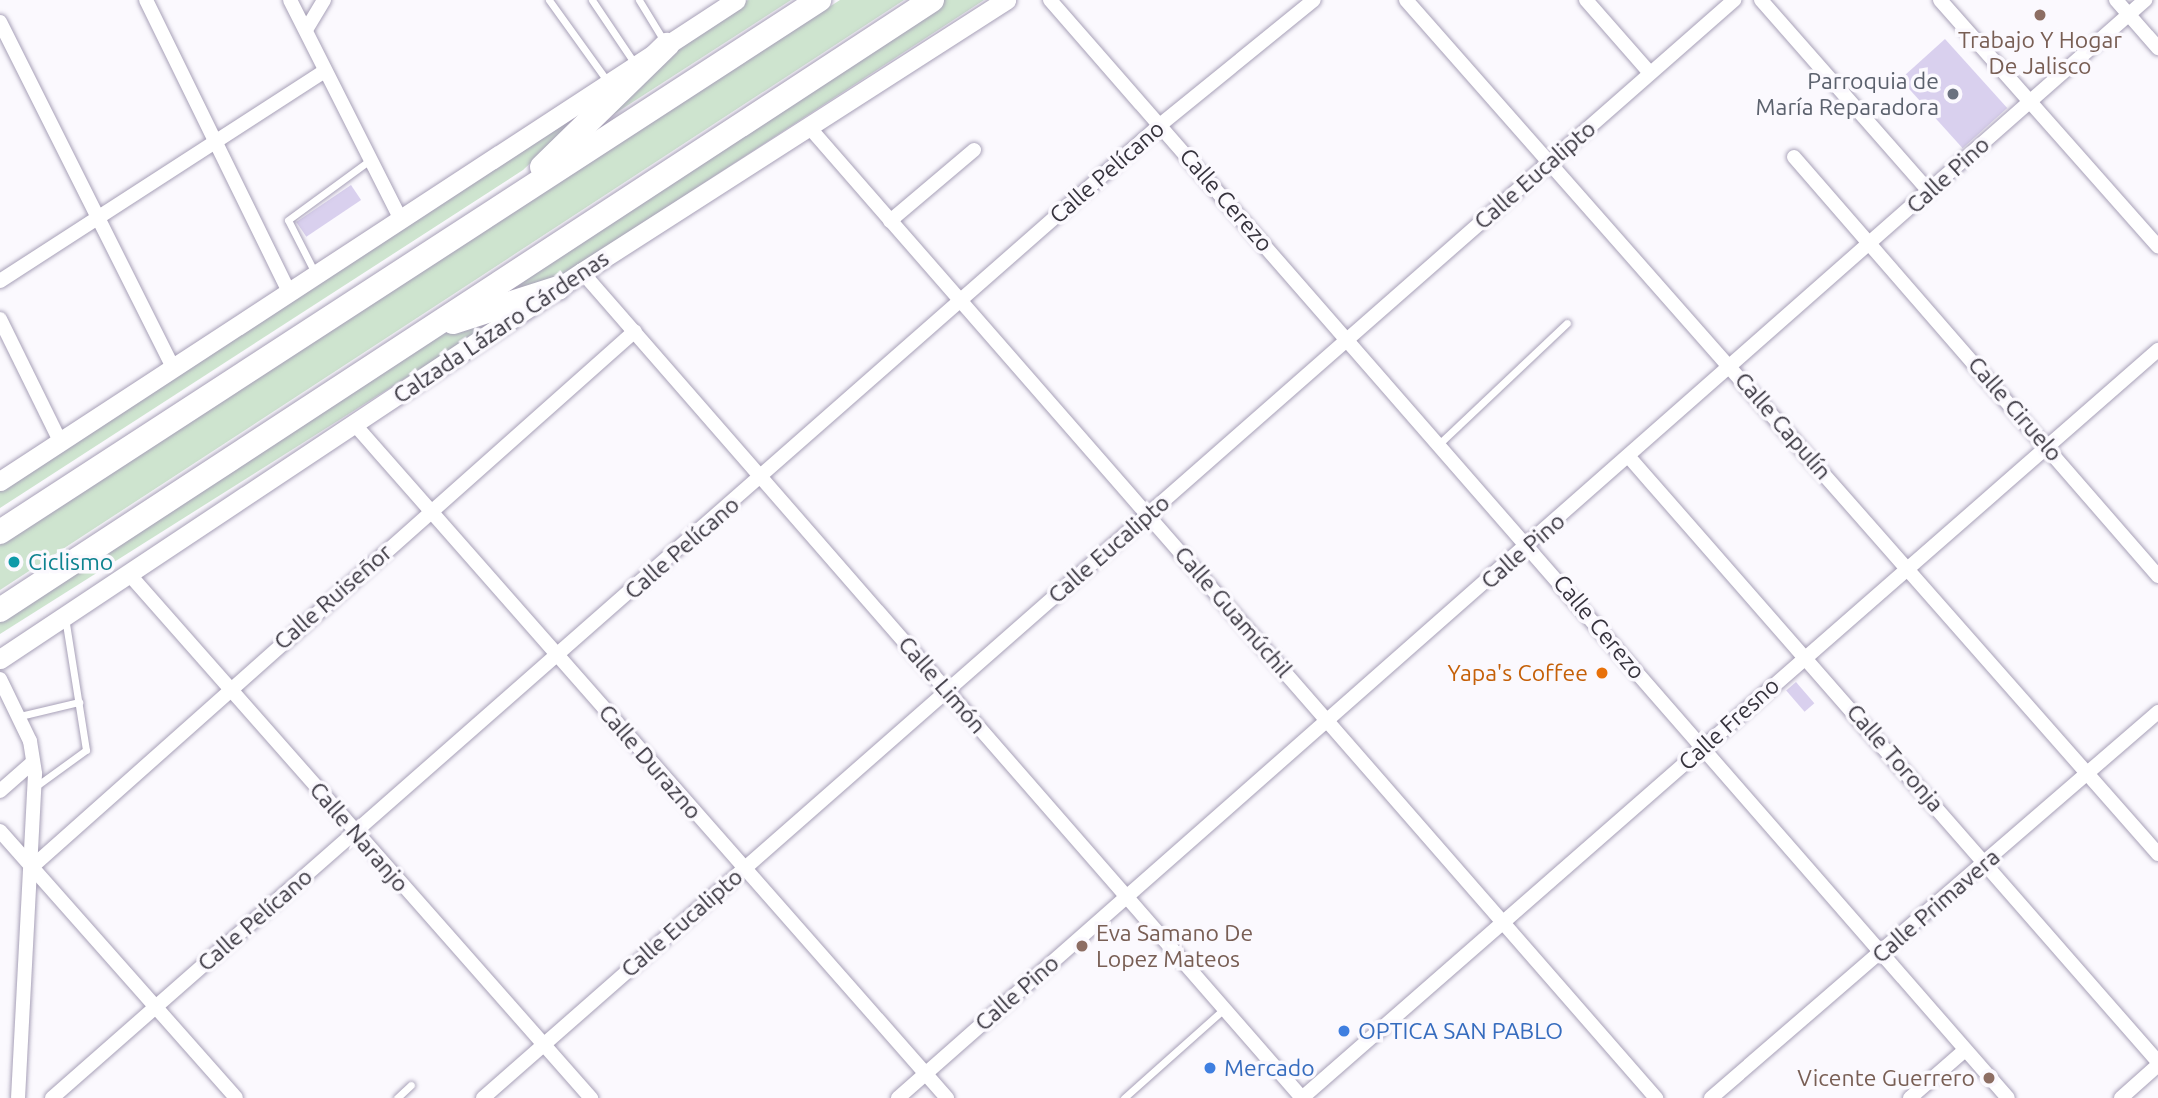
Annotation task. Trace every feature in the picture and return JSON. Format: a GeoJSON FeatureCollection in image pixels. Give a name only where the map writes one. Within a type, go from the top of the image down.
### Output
{"type":"FeatureCollection","features":[{"type":"Feature","properties":{"kind":"highway"},"geometry":{"type":"LineString","coordinates":[[0,532],[819,0]]}},
{"type":"Feature","properties":{"kind":"highway","name":"Calzada Lázaro Cárdenas"},"geometry":{"type":"LineString","coordinates":[[10,603],[422,331],[932,0]]}},
{"type":"Feature","properties":{"kind":"highway"},"geometry":{"type":"LineString","coordinates":[[503,205],[667,45]]}},
{"type":"Feature","properties":{"kind":"highway"},"geometry":{"type":"LineString","coordinates":[[422,331],[558,288]]}},
{"type":"Feature","properties":{"kind":"main road"},"geometry":{"type":"LineString","coordinates":[[0,481],[736,0]]}},
{"type":"Feature","properties":{"kind":"main road","name":"Calzada Lázaro Cárdenas"},"geometry":{"type":"LineString","coordinates":[[0,659],[355,426],[558,288],[1006,0]]}},
{"type":"Feature","properties":{"kind":"street"},"geometry":{"type":"LineString","coordinates":[[146,0],[289,292]]}},
{"type":"Feature","properties":{"kind":"street"},"geometry":{"type":"LineString","coordinates":[[290,0],[400,218]]}},
{"type":"Feature","properties":{"kind":"street"},"geometry":{"type":"LineString","coordinates":[[306,30],[324,0]]}},
{"type":"Feature","properties":{"kind":"street","name":"Calle Cerezo"},"geometry":{"type":"LineString","coordinates":[[1050,0],[1529,546],[2007,1098]]}},
{"type":"Feature","properties":{"kind":"street","name":"Calle Pelícano"},"geometry":{"type":"LineString","coordinates":[[52,1098],[762,479],[1160,125],[1314,0]]}},
{"type":"Feature","properties":{"kind":"street","name":"Calle Capulín"},"geometry":{"type":"LineString","coordinates":[[1406,0],[2158,854]]}},
{"type":"Feature","properties":{"kind":"street"},"geometry":{"type":"LineString","coordinates":[[1586,0],[1650,73]]}},
{"type":"Feature","properties":{"kind":"street","name":"Calle Eucalipto"},"geometry":{"type":"LineString","coordinates":[[483,1098],[1734,0]]}},
{"type":"Feature","properties":{"kind":"street"},"geometry":{"type":"LineString","coordinates":[[1761,0],[1929,191]]}},
{"type":"Feature","properties":{"kind":"street"},"geometry":{"type":"LineString","coordinates":[[1940,0],[2158,246]]}},
{"type":"Feature","properties":{"kind":"street"},"geometry":{"type":"LineString","coordinates":[[2116,0],[2158,48]]}},
{"type":"Feature","properties":{"kind":"street","name":"Calle Pino"},"geometry":{"type":"LineString","coordinates":[[898,1098],[1529,546],[2145,0]]}},
{"type":"Feature","properties":{"kind":"street"},"geometry":{"type":"LineString","coordinates":[[0,22],[173,367]]}},
{"type":"Feature","properties":{"kind":"street"},"geometry":{"type":"LineString","coordinates":[[0,281],[325,71]]}},
{"type":"Feature","properties":{"kind":"street","name":"Calle Guamúchil"},"geometry":{"type":"LineString","coordinates":[[808,127],[1656,1098]]}},
{"type":"Feature","properties":{"kind":"street"},"geometry":{"type":"LineString","coordinates":[[890,221],[974,150]]}},
{"type":"Feature","properties":{"kind":"street","name":"Calle Ciruelo"},"geometry":{"type":"LineString","coordinates":[[1794,157],[2158,576]]}},
{"type":"Feature","properties":{"kind":"street","name":"Calle Limón"},"geometry":{"type":"LineString","coordinates":[[583,272],[1302,1098]]}},
{"type":"Feature","properties":{"kind":"street"},"geometry":{"type":"LineString","coordinates":[[0,319],[60,441]]}},
{"type":"Feature","properties":{"kind":"street","name":"Calle Ruiseñor"},"geometry":{"type":"LineString","coordinates":[[33,866],[230,688],[635,331]]}},
{"type":"Feature","properties":{"kind":"street","name":"Calle Fresno"},"geometry":{"type":"LineString","coordinates":[[1302,1098],[2158,350]]}},
{"type":"Feature","properties":{"kind":"street","name":"Calle Durazno"},"geometry":{"type":"LineString","coordinates":[[355,426],[947,1098]]}},
{"type":"Feature","properties":{"kind":"street","name":"Calle Toronja"},"geometry":{"type":"LineString","coordinates":[[1629,457],[1806,656],[2158,1064]]}},
{"type":"Feature","properties":{"kind":"street","name":"Calle Naranjo"},"geometry":{"type":"LineString","coordinates":[[129,574],[591,1098]]}},
{"type":"Feature","properties":{"kind":"street"},"geometry":{"type":"LineString","coordinates":[[0,679],[20,716],[33,762],[33,866],[18,1098]]}},
{"type":"Feature","properties":{"kind":"street","name":"Calle Primavera"},"geometry":{"type":"LineString","coordinates":[[1711,1098],[1881,954],[2158,712]]}},
{"type":"Feature","properties":{"kind":"street"},"geometry":{"type":"LineString","coordinates":[[0,791],[33,762]]}},
{"type":"Feature","properties":{"kind":"street"},"geometry":{"type":"LineString","coordinates":[[0,831],[236,1098]]}},
{"type":"Feature","properties":{"kind":"street"},"geometry":{"type":"LineString","coordinates":[[1910,1098],[1965,1050]]}},
{"type":"Feature","properties":{"kind":"street"},"geometry":{"type":"LineString","coordinates":[[2121,1098],[2158,1064]]}},
{"type":"Feature","properties":{"kind":"lane"},"geometry":{"type":"LineString","coordinates":[[549,0],[609,83]]}},
{"type":"Feature","properties":{"kind":"lane"},"geometry":{"type":"LineString","coordinates":[[592,0],[635,65]]}},
{"type":"Feature","properties":{"kind":"lane"},"geometry":{"type":"LineString","coordinates":[[639,0],[667,45]]}},
{"type":"Feature","properties":{"kind":"lane"},"geometry":{"type":"LineString","coordinates":[[316,274],[286,226],[288,220],[370,160]]}},
{"type":"Feature","properties":{"kind":"lane"},"geometry":{"type":"LineString","coordinates":[[1439,444],[1567,323]]}},
{"type":"Feature","properties":{"kind":"lane"},"geometry":{"type":"LineString","coordinates":[[34,787],[86,750],[65,616]]}},
{"type":"Feature","properties":{"kind":"lane"},"geometry":{"type":"LineString","coordinates":[[20,716],[79,702]]}},
{"type":"Feature","properties":{"kind":"lane"},"geometry":{"type":"LineString","coordinates":[[1124,1098],[1225,1009]]}},
{"type":"Feature","properties":{"kind":"lane"},"geometry":{"type":"LineString","coordinates":[[397,1098],[411,1085]]}},
{"type":"Feature","properties":{"kind":"green space"},"geometry":{"type":"Polygon","coordinates":[[[748,0],[791,0],[577,138],[672,49],[748,0]]]}},
{"type":"Feature","properties":{"kind":"green space"},"geometry":{"type":"Polygon","coordinates":[[[840,0],[904,0],[0,590],[0,545],[840,0]]]}},
{"type":"Feature","properties":{"kind":"green space"},"geometry":{"type":"Polygon","coordinates":[[[941,0],[984,0],[557,279],[475,303],[941,0]]]}},
{"type":"Feature","properties":{"kind":"green space"},"geometry":{"type":"Polygon","coordinates":[[[611,88],[523,170],[0,508],[0,489],[611,88]]]}},
{"type":"Feature","properties":{"kind":"green space"},"geometry":{"type":"Polygon","coordinates":[[[507,314],[0,634],[0,619],[420,339],[507,314]]]}},
{"type":"Feature","properties":{"kind":"building","name":"Parroquia de María Reparadora"},"geometry":{"type":"Polygon","coordinates":[[[1945,39],[2007,108],[1963,148],[1900,79],[1945,39]]]}},
{"type":"Feature","properties":{"kind":"building"},"geometry":{"type":"Polygon","coordinates":[[[351,185],[361,200],[306,237],[296,222],[351,185]]]}},
{"type":"Feature","properties":{"kind":"building"},"geometry":{"type":"Polygon","coordinates":[[[1796,682],[1814,703],[1805,712],[1786,691],[1796,682]]]}},
{"type":"Feature","properties":{"kind":"place","name":"Trabajo Y Hogar De Jalisco"},"geometry":{"type":"Point","coordinates":[2040,15]}},
{"type":"Feature","properties":{"kind":"place","name":"Parroquia de María Reparadora"},"geometry":{"type":"Point","coordinates":[1953,94]}},
{"type":"Feature","properties":{"kind":"place","name":"Ciclismo"},"geometry":{"type":"Point","coordinates":[14,562]}},
{"type":"Feature","properties":{"kind":"place","name":"Yapa's Coffee"},"geometry":{"type":"Point","coordinates":[1602,673]}},
{"type":"Feature","properties":{"kind":"place","name":"Eva Samano De Lopez Mateos"},"geometry":{"type":"Point","coordinates":[1082,946]}},
{"type":"Feature","properties":{"kind":"place","name":"OPTICA SAN PABLO"},"geometry":{"type":"Point","coordinates":[1344,1031]}},
{"type":"Feature","properties":{"kind":"place","name":"Mercado"},"geometry":{"type":"Point","coordinates":[1210,1068]}},
{"type":"Feature","properties":{"kind":"place","name":"Vicente Guerrero"},"geometry":{"type":"Point","coordinates":[1989,1078]}}]}
